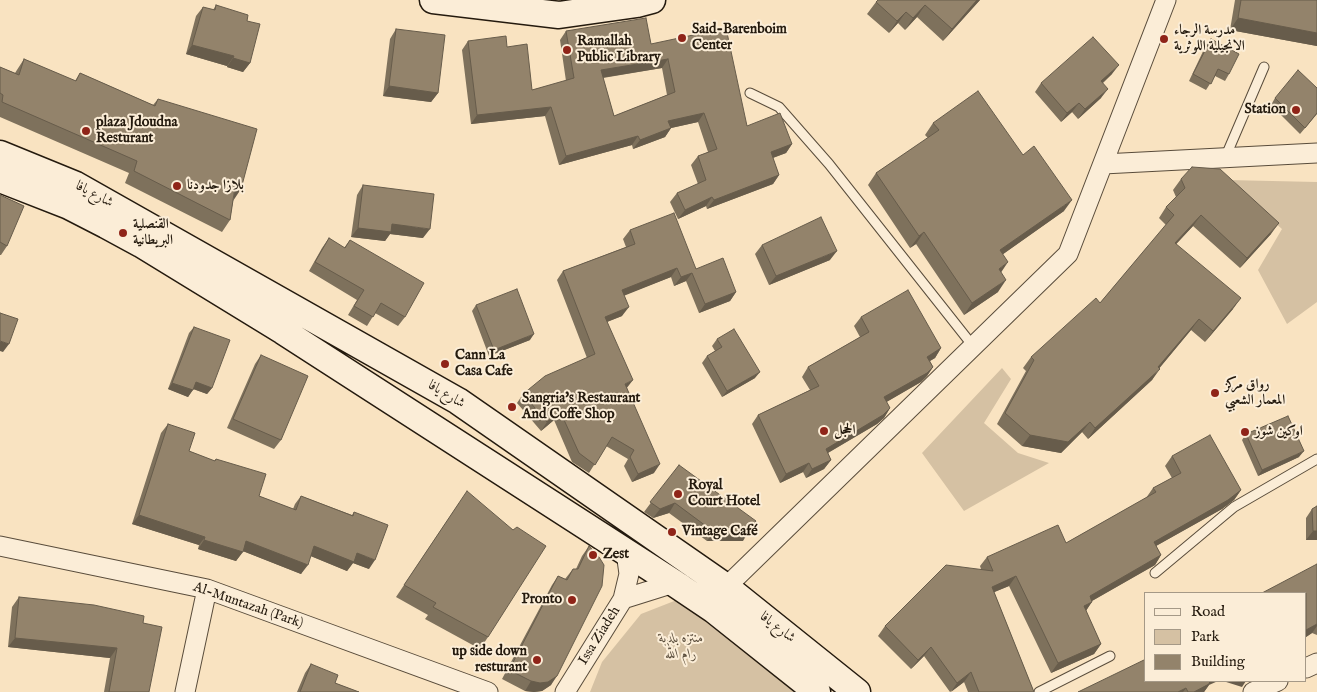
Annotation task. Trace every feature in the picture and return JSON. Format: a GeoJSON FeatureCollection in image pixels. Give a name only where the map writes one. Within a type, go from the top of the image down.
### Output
{"type":"FeatureCollection","features":[{"type":"Feature","properties":{"kind":"main road"},"geometry":{"type":"LineString","coordinates":[[434,0],[559,15],[637,4],[652,0]]}},
{"type":"Feature","properties":{"kind":"main road","name":"شارع يافا"},"geometry":{"type":"LineString","coordinates":[[0,154],[76,185],[458,401],[726,587],[857,692]]}},
{"type":"Feature","properties":{"kind":"main road","name":"شارع يافا"},"geometry":{"type":"LineString","coordinates":[[0,179],[69,206],[142,244],[283,330],[714,610],[817,692]]}},
{"type":"Feature","properties":{"kind":"street"},"geometry":{"type":"LineString","coordinates":[[674,583],[726,587],[1068,254],[1166,0]]}},
{"type":"Feature","properties":{"kind":"street"},"geometry":{"type":"LineString","coordinates":[[1103,164],[1317,153]]}},
{"type":"Feature","properties":{"kind":"street","name":"Al-Muntazah (Park)"},"geometry":{"type":"LineString","coordinates":[[0,546],[207,589],[488,692]]}},
{"type":"Feature","properties":{"kind":"street"},"geometry":{"type":"LineString","coordinates":[[623,599],[628,574],[626,552]]}},
{"type":"Feature","properties":{"kind":"street","name":"Issa Ziadeh"},"geometry":{"type":"LineString","coordinates":[[565,692],[623,599],[674,583]]}},
{"type":"Feature","properties":{"kind":"street"},"geometry":{"type":"LineString","coordinates":[[185,692],[207,589]]}},
{"type":"Feature","properties":{"kind":"street"},"geometry":{"type":"LineString","coordinates":[[1253,692],[1276,682]]}},
{"type":"Feature","properties":{"kind":"lane"},"geometry":{"type":"LineString","coordinates":[[1225,158],[1264,67]]}},
{"type":"Feature","properties":{"kind":"lane"},"geometry":{"type":"LineString","coordinates":[[750,93],[779,107],[829,164],[974,346]]}},
{"type":"Feature","properties":{"kind":"lane"},"geometry":{"type":"LineString","coordinates":[[1155,573],[1234,508],[1317,458]]}},
{"type":"Feature","properties":{"kind":"lane"},"geometry":{"type":"LineString","coordinates":[[1039,692],[1110,656]]}},
{"type":"Feature","properties":{"kind":"green space"},"geometry":{"type":"Polygon","coordinates":[[[1227,180],[1317,182],[1317,302],[1287,324],[1258,270],[1282,229],[1227,180]]]}},
{"type":"Feature","properties":{"kind":"green space"},"geometry":{"type":"Polygon","coordinates":[[[1002,368],[1011,379],[984,423],[1018,453],[1049,463],[964,511],[922,453],[1002,368]]]}},
{"type":"Feature","properties":{"kind":"green space","name":"منتزه بلدية رام الله"},"geometry":{"type":"Polygon","coordinates":[[[687,596],[806,692],[590,692],[602,662],[641,614],[687,596]]]}},
{"type":"Feature","properties":{"kind":"building"},"geometry":{"type":"Polygon","coordinates":[[[878,0],[977,0],[952,29],[925,5],[913,18],[906,12],[897,21],[876,2],[878,0]]]}},
{"type":"Feature","properties":{"kind":"building"},"geometry":{"type":"Polygon","coordinates":[[[1241,0],[1317,0],[1317,33],[1238,18],[1241,0]]]}},
{"type":"Feature","properties":{"kind":"building"},"geometry":{"type":"Polygon","coordinates":[[[216,5],[248,15],[247,21],[260,24],[250,63],[233,58],[234,56],[192,45],[203,7],[215,10],[216,5]]]}},
{"type":"Feature","properties":{"kind":"building"},"geometry":{"type":"Polygon","coordinates":[[[646,18],[651,44],[726,28],[747,126],[780,113],[792,144],[771,152],[779,175],[714,200],[712,197],[685,210],[677,193],[706,180],[698,156],[717,149],[704,113],[668,121],[671,128],[640,140],[638,136],[566,156],[551,107],[477,115],[468,41],[506,36],[507,47],[527,44],[532,90],[574,78],[566,31],[646,18]],[[668,59],[601,70],[614,116],[675,92],[668,59]]]}},
{"type":"Feature","properties":{"kind":"building"},"geometry":{"type":"Polygon","coordinates":[[[396,29],[445,35],[438,93],[389,86],[396,29]]]}},
{"type":"Feature","properties":{"kind":"building"},"geometry":{"type":"Polygon","coordinates":[[[1093,37],[1119,65],[1101,81],[1108,89],[1085,109],[1079,103],[1067,113],[1041,83],[1093,37]]]}},
{"type":"Feature","properties":{"kind":"building"},"geometry":{"type":"Polygon","coordinates":[[[1211,39],[1239,54],[1229,74],[1218,69],[1211,84],[1193,74],[1211,39]]]}},
{"type":"Feature","properties":{"kind":"building"},"geometry":{"type":"Polygon","coordinates":[[[24,59],[76,81],[80,73],[155,106],[158,99],[257,129],[241,189],[235,187],[230,220],[134,171],[137,161],[2,102],[0,67],[19,75],[24,59]]]}},
{"type":"Feature","properties":{"kind":"building","name":"Station"},"geometry":{"type":"Polygon","coordinates":[[[1298,70],[1317,88],[1317,113],[1305,128],[1275,98],[1298,70]]]}},
{"type":"Feature","properties":{"kind":"building"},"geometry":{"type":"Polygon","coordinates":[[[978,91],[1023,155],[1034,146],[1072,200],[1000,250],[1008,262],[999,269],[1006,280],[972,303],[924,232],[919,236],[876,173],[939,130],[933,123],[978,91]]]}},
{"type":"Feature","properties":{"kind":"building"},"geometry":{"type":"Polygon","coordinates":[[[1192,167],[1220,169],[1279,223],[1247,258],[1201,215],[1175,243],[1241,298],[1213,331],[1199,319],[1158,367],[1160,369],[1095,428],[1090,422],[1068,442],[1030,435],[1005,413],[1034,360],[1031,357],[1096,298],[1100,303],[1174,215],[1166,207],[1185,188],[1181,179],[1192,167]]]}},
{"type":"Feature","properties":{"kind":"building"},"geometry":{"type":"Polygon","coordinates":[[[363,185],[434,194],[430,229],[392,224],[391,232],[358,228],[363,185]]]}},
{"type":"Feature","properties":{"kind":"building"},"geometry":{"type":"Polygon","coordinates":[[[0,195],[24,206],[7,246],[0,242],[0,195]]]}},
{"type":"Feature","properties":{"kind":"building"},"geometry":{"type":"Polygon","coordinates":[[[674,213],[696,269],[723,258],[736,292],[705,304],[692,273],[681,277],[677,268],[622,290],[629,307],[605,317],[633,380],[625,384],[660,464],[638,474],[630,457],[634,450],[612,437],[595,465],[579,453],[560,411],[547,422],[523,394],[545,376],[595,354],[563,271],[635,244],[630,230],[674,213]]]}},
{"type":"Feature","properties":{"kind":"building"},"geometry":{"type":"Polygon","coordinates":[[[821,217],[837,251],[776,276],[762,245],[821,217]]]}},
{"type":"Feature","properties":{"kind":"building"},"geometry":{"type":"Polygon","coordinates":[[[329,238],[345,248],[350,240],[424,283],[405,317],[381,303],[373,317],[354,306],[364,290],[315,262],[329,238]]]}},
{"type":"Feature","properties":{"kind":"building"},"geometry":{"type":"Polygon","coordinates":[[[517,289],[534,334],[494,350],[476,305],[517,289]]]}},
{"type":"Feature","properties":{"kind":"building"},"geometry":{"type":"Polygon","coordinates":[[[908,290],[941,348],[927,357],[933,367],[927,373],[884,397],[890,408],[883,415],[826,449],[831,460],[812,469],[809,463],[786,474],[758,415],[819,386],[808,367],[869,332],[861,317],[908,290]]]}},
{"type":"Feature","properties":{"kind":"building"},"geometry":{"type":"Polygon","coordinates":[[[0,313],[18,319],[9,344],[0,341],[0,313]]]}},
{"type":"Feature","properties":{"kind":"building"},"geometry":{"type":"Polygon","coordinates":[[[194,327],[230,340],[212,388],[196,382],[193,390],[172,383],[194,327]]]}},
{"type":"Feature","properties":{"kind":"building"},"geometry":{"type":"Polygon","coordinates":[[[734,329],[760,372],[727,391],[707,356],[722,347],[717,339],[734,329]]]}},
{"type":"Feature","properties":{"kind":"building"},"geometry":{"type":"Polygon","coordinates":[[[261,355],[308,376],[281,440],[233,419],[261,355]]]}},
{"type":"Feature","properties":{"kind":"building"},"geometry":{"type":"Polygon","coordinates":[[[1288,416],[1304,451],[1262,470],[1246,434],[1288,416]]]}},
{"type":"Feature","properties":{"kind":"building"},"geometry":{"type":"Polygon","coordinates":[[[168,424],[195,433],[189,451],[215,461],[216,459],[266,474],[259,496],[296,510],[301,496],[353,516],[354,512],[388,525],[375,560],[357,553],[354,562],[314,546],[308,565],[246,541],[243,552],[204,540],[205,537],[139,515],[168,424]]]}},
{"type":"Feature","properties":{"kind":"building"},"geometry":{"type":"Polygon","coordinates":[[[1210,435],[1241,490],[1228,500],[1154,542],[1161,555],[1090,596],[1092,602],[1084,606],[1101,644],[1058,663],[1016,576],[992,587],[1034,692],[979,692],[971,672],[957,683],[931,647],[918,660],[885,626],[946,565],[993,571],[987,557],[1058,525],[1066,543],[1156,492],[1153,488],[1181,473],[1172,456],[1210,435]]]}},
{"type":"Feature","properties":{"kind":"building","name":"Royal Court Hotel"},"geometry":{"type":"Polygon","coordinates":[[[679,465],[756,521],[749,531],[714,532],[675,503],[660,509],[650,502],[679,465]]]}},
{"type":"Feature","properties":{"kind":"building"},"geometry":{"type":"Polygon","coordinates":[[[467,491],[513,530],[517,527],[546,546],[488,637],[433,607],[436,603],[404,585],[467,491]]]}},
{"type":"Feature","properties":{"kind":"building"},"geometry":{"type":"Polygon","coordinates":[[[1317,506],[1317,531],[1313,531],[1312,509],[1317,506]]]}},
{"type":"Feature","properties":{"kind":"building"},"geometry":{"type":"Polygon","coordinates":[[[589,546],[604,565],[602,586],[557,676],[548,682],[540,683],[531,681],[509,670],[558,576],[567,580],[573,569],[578,569],[589,546]]]}},
{"type":"Feature","properties":{"kind":"building"},"geometry":{"type":"Polygon","coordinates":[[[1317,564],[1317,624],[1307,629],[1307,592],[1264,592],[1317,564]]]}},
{"type":"Feature","properties":{"kind":"building"},"geometry":{"type":"Polygon","coordinates":[[[19,597],[94,605],[144,616],[143,623],[162,627],[149,692],[109,692],[117,648],[15,638],[19,597]]]}},
{"type":"Feature","properties":{"kind":"building"},"geometry":{"type":"Polygon","coordinates":[[[1144,660],[1144,682],[1210,682],[1194,692],[1188,692],[1186,688],[1178,692],[1078,692],[1144,660]]]}},
{"type":"Feature","properties":{"kind":"building"},"geometry":{"type":"Polygon","coordinates":[[[311,664],[338,675],[335,683],[359,692],[300,692],[311,664]]]}},
{"type":"Feature","properties":{"kind":"place","name":"Said-Barenboim Center"},"geometry":{"type":"Point","coordinates":[682,38]}},
{"type":"Feature","properties":{"kind":"place","name":"مدرسة الرجاء الانجيلية اللوثرية"},"geometry":{"type":"Point","coordinates":[1164,39]}},
{"type":"Feature","properties":{"kind":"place","name":"Ramallah Public Library"},"geometry":{"type":"Point","coordinates":[567,50]}},
{"type":"Feature","properties":{"kind":"place","name":"Station"},"geometry":{"type":"Point","coordinates":[1296,110]}},
{"type":"Feature","properties":{"kind":"place","name":"plaza Jdoudna Resturant"},"geometry":{"type":"Point","coordinates":[86,131]}},
{"type":"Feature","properties":{"kind":"place","name":"بلازا جدودنا"},"geometry":{"type":"Point","coordinates":[177,186]}},
{"type":"Feature","properties":{"kind":"place","name":"القنصلية البريطانية"},"geometry":{"type":"Point","coordinates":[123,233]}},
{"type":"Feature","properties":{"kind":"place","name":"Cann La Casa Cafe"},"geometry":{"type":"Point","coordinates":[445,364]}},
{"type":"Feature","properties":{"kind":"place","name":"رواق مركز المعمار الشعبي"},"geometry":{"type":"Point","coordinates":[1215,393]}},
{"type":"Feature","properties":{"kind":"place","name":"Sangria's Restaurant And Coffe Shop"},"geometry":{"type":"Point","coordinates":[512,407]}},
{"type":"Feature","properties":{"kind":"place","name":"الحجل"},"geometry":{"type":"Point","coordinates":[824,431]}},
{"type":"Feature","properties":{"kind":"place","name":"اوكين شوز"},"geometry":{"type":"Point","coordinates":[1245,432]}},
{"type":"Feature","properties":{"kind":"place","name":"Royal Court Hotel"},"geometry":{"type":"Point","coordinates":[678,494]}},
{"type":"Feature","properties":{"kind":"place","name":"Vintage Café"},"geometry":{"type":"Point","coordinates":[672,532]}},
{"type":"Feature","properties":{"kind":"place","name":"Zest"},"geometry":{"type":"Point","coordinates":[593,555]}},
{"type":"Feature","properties":{"kind":"place","name":"Pronto"},"geometry":{"type":"Point","coordinates":[572,600]}},
{"type":"Feature","properties":{"kind":"place","name":"up side down resturant"},"geometry":{"type":"Point","coordinates":[537,660]}}]}
